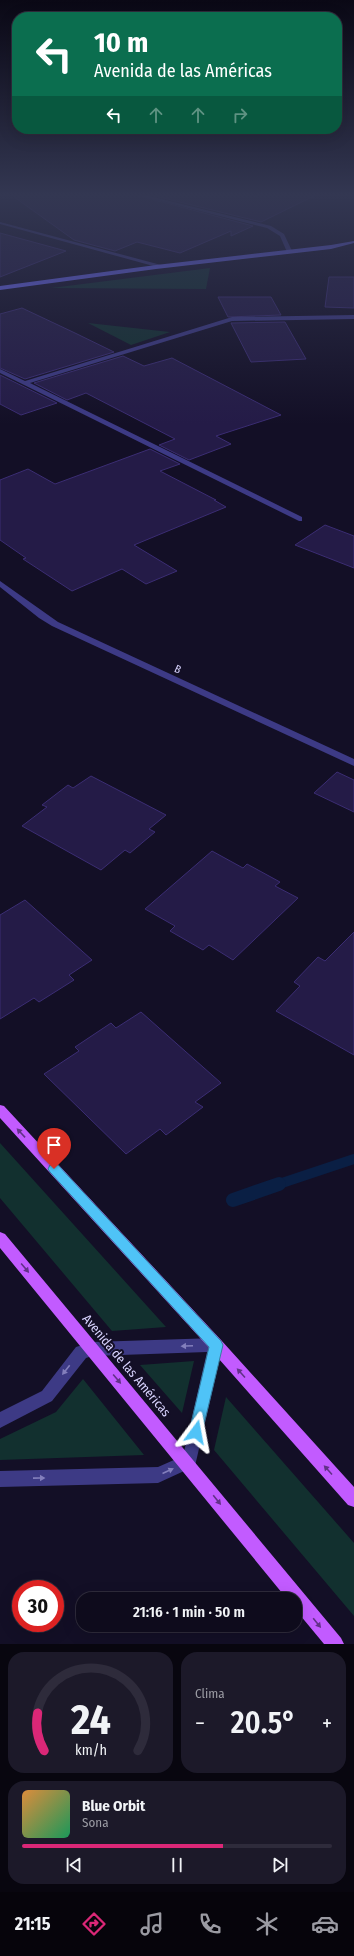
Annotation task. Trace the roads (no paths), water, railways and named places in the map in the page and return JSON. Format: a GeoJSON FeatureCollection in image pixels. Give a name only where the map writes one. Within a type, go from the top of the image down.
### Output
{"type":"FeatureCollection","features":[{"type":"Feature","properties":{"kind":"main road"},"geometry":{"type":"LineString","coordinates":[[0,1110],[216,1345],[354,1499]]}},
{"type":"Feature","properties":{"kind":"main road","name":"Avenida de las Américas"},"geometry":{"type":"LineString","coordinates":[[0,1238],[335,1644]]}},
{"type":"Feature","properties":{"kind":"street"},"geometry":{"type":"LineString","coordinates":[[0,288],[125,271]]}},
{"type":"Feature","properties":{"kind":"street"},"geometry":{"type":"LineString","coordinates":[[24,383],[232,319],[354,317]]}},
{"type":"Feature","properties":{"kind":"street"},"geometry":{"type":"LineString","coordinates":[[0,370],[299,519]]}},
{"type":"Feature","properties":{"kind":"street","name":"B"},"geometry":{"type":"LineString","coordinates":[[0,583],[42,616],[55,624],[354,763]]}},
{"type":"Feature","properties":{"kind":"street"},"geometry":{"type":"LineString","coordinates":[[0,1420],[47,1396],[80,1352],[92,1349],[216,1345],[190,1461],[158,1475],[0,1479]]}},
{"type":"Feature","properties":{"kind":"waterway"},"geometry":{"type":"LineString","coordinates":[[279,1184],[354,1159]]}},
{"type":"Feature","properties":{"kind":"waterway"},"geometry":{"type":"LineString","coordinates":[[233,1200],[279,1184]]}}]}
